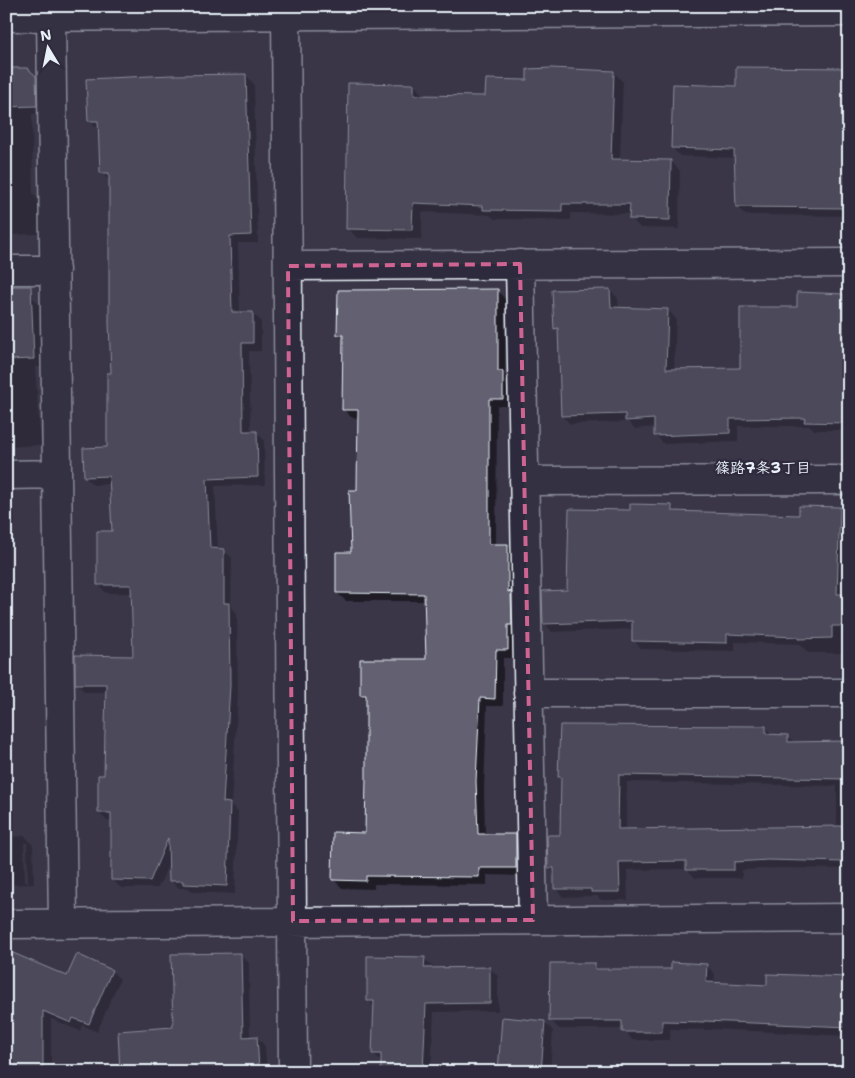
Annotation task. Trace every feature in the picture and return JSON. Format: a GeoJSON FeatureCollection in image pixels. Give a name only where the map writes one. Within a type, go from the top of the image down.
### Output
{"type":"FeatureCollection","features":[{"type":"Feature","properties":{"kind":"street"},"geometry":{"type":"LineString","coordinates":[[286,11],[293,1072]]}},
{"type":"Feature","properties":{"kind":"street"},"geometry":{"type":"LineString","coordinates":[[6,17],[286,11],[849,12]]}},
{"type":"Feature","properties":{"kind":"street"},"geometry":{"type":"LineString","coordinates":[[51,17],[63,924]]}},
{"type":"Feature","properties":{"kind":"street"},"geometry":{"type":"LineString","coordinates":[[288,266],[849,263]]}},
{"type":"Feature","properties":{"kind":"street"},"geometry":{"type":"LineString","coordinates":[[520,264],[533,920]]}},
{"type":"Feature","properties":{"kind":"street"},"geometry":{"type":"LineString","coordinates":[[6,270],[55,270]]}},
{"type":"Feature","properties":{"kind":"street"},"geometry":{"type":"LineString","coordinates":[[6,475],[57,474]]}},
{"type":"Feature","properties":{"kind":"street"},"geometry":{"type":"LineString","coordinates":[[524,482],[849,480]]}},
{"type":"Feature","properties":{"kind":"street"},"geometry":{"type":"LineString","coordinates":[[528,693],[849,693]]}},
{"type":"Feature","properties":{"kind":"street"},"geometry":{"type":"LineString","coordinates":[[6,924],[849,918]]}},
{"type":"Feature","properties":{"kind":"highlighted area"},"geometry":{"type":"Polygon","coordinates":[[[520,264],[533,920],[293,921],[288,266],[520,264]]]}},
{"type":"Feature","properties":{"kind":"building"},"geometry":{"type":"Polygon","coordinates":[[[736,67],[849,68],[849,208],[736,207],[734,150],[671,148],[673,84],[736,86],[736,67]]]}},
{"type":"Feature","properties":{"kind":"building"},"geometry":{"type":"Polygon","coordinates":[[[6,68],[27,68],[36,76],[37,106],[6,107],[6,68]]]}},
{"type":"Feature","properties":{"kind":"building"},"geometry":{"type":"Polygon","coordinates":[[[551,68],[614,71],[611,159],[671,160],[670,220],[629,219],[630,204],[562,204],[562,211],[483,210],[483,206],[413,203],[412,230],[346,229],[348,83],[414,84],[414,95],[485,96],[486,79],[527,80],[527,69],[551,68]]]}},
{"type":"Feature","properties":{"kind":"building"},"geometry":{"type":"Polygon","coordinates":[[[246,74],[251,235],[230,236],[232,312],[253,312],[253,343],[242,343],[243,431],[257,431],[258,477],[207,479],[210,548],[224,549],[224,603],[229,603],[230,685],[223,802],[230,803],[227,886],[183,884],[183,881],[169,881],[168,838],[150,881],[111,880],[111,813],[98,813],[98,775],[104,775],[106,684],[75,684],[75,655],[133,656],[131,585],[97,585],[97,531],[112,531],[109,476],[84,477],[83,448],[107,447],[107,373],[111,373],[109,173],[100,173],[98,121],[88,121],[86,79],[246,74]]]}},
{"type":"Feature","properties":{"kind":"building"},"geometry":{"type":"Polygon","coordinates":[[[6,286],[31,286],[34,359],[6,360],[6,286]]]}},
{"type":"Feature","properties":{"kind":"building"},"geometry":{"type":"Polygon","coordinates":[[[498,289],[498,371],[503,371],[503,399],[489,399],[489,544],[508,544],[508,592],[511,591],[512,625],[508,625],[508,650],[496,650],[495,699],[480,698],[476,781],[478,834],[516,834],[516,868],[479,868],[479,877],[366,876],[366,881],[332,880],[333,832],[365,833],[366,695],[360,695],[360,659],[426,659],[424,594],[336,593],[336,552],[351,552],[349,490],[357,490],[358,410],[342,410],[343,335],[337,335],[338,290],[498,289]]]}},
{"type":"Feature","properties":{"kind":"building"},"geometry":{"type":"Polygon","coordinates":[[[610,289],[611,307],[668,309],[666,369],[740,368],[740,307],[797,307],[797,292],[844,294],[843,354],[846,354],[844,423],[804,422],[805,418],[730,419],[730,433],[654,436],[654,419],[625,421],[625,414],[561,416],[558,328],[554,329],[552,290],[610,289]]]}},
{"type":"Feature","properties":{"kind":"building"},"geometry":{"type":"Polygon","coordinates":[[[630,504],[672,505],[672,511],[799,515],[799,506],[840,507],[837,594],[843,594],[843,626],[832,626],[832,638],[798,639],[798,637],[727,634],[727,643],[632,641],[632,621],[543,624],[542,591],[567,590],[569,509],[630,510],[630,504]]]}},
{"type":"Feature","properties":{"kind":"building"},"geometry":{"type":"Polygon","coordinates":[[[560,725],[766,726],[766,734],[788,735],[788,742],[849,741],[849,778],[844,779],[619,775],[618,829],[843,826],[843,862],[768,860],[734,862],[734,870],[686,870],[686,861],[619,862],[620,892],[591,892],[591,889],[554,889],[554,868],[548,868],[547,835],[560,835],[561,777],[558,777],[560,725]]]}},
{"type":"Feature","properties":{"kind":"building"},"geometry":{"type":"Polygon","coordinates":[[[6,950],[67,976],[77,954],[112,970],[89,1024],[73,1018],[71,1023],[43,1011],[43,1072],[6,1072],[6,950]]]}},
{"type":"Feature","properties":{"kind":"building"},"geometry":{"type":"Polygon","coordinates":[[[241,953],[243,1037],[257,1036],[259,1069],[235,1070],[235,1072],[120,1072],[118,1031],[173,1027],[171,954],[241,953]]]}},
{"type":"Feature","properties":{"kind":"building"},"geometry":{"type":"Polygon","coordinates":[[[367,956],[425,957],[424,968],[490,967],[490,1003],[426,1004],[423,1072],[381,1072],[381,1054],[372,1054],[374,1001],[367,1001],[367,956]]]}},
{"type":"Feature","properties":{"kind":"building"},"geometry":{"type":"Polygon","coordinates":[[[671,962],[707,964],[706,982],[767,985],[767,974],[849,977],[849,1027],[662,1021],[662,1032],[622,1032],[622,1021],[549,1021],[550,963],[595,963],[595,969],[671,969],[671,962]]]}},
{"type":"Feature","properties":{"kind":"building"},"geometry":{"type":"Polygon","coordinates":[[[502,1017],[545,1021],[541,1072],[498,1072],[502,1017]]]}},
{"type":"Feature","properties":{"kind":"district","name":"篠路7条3丁目"},"geometry":{"type":"Point","coordinates":[763,468]}}]}
